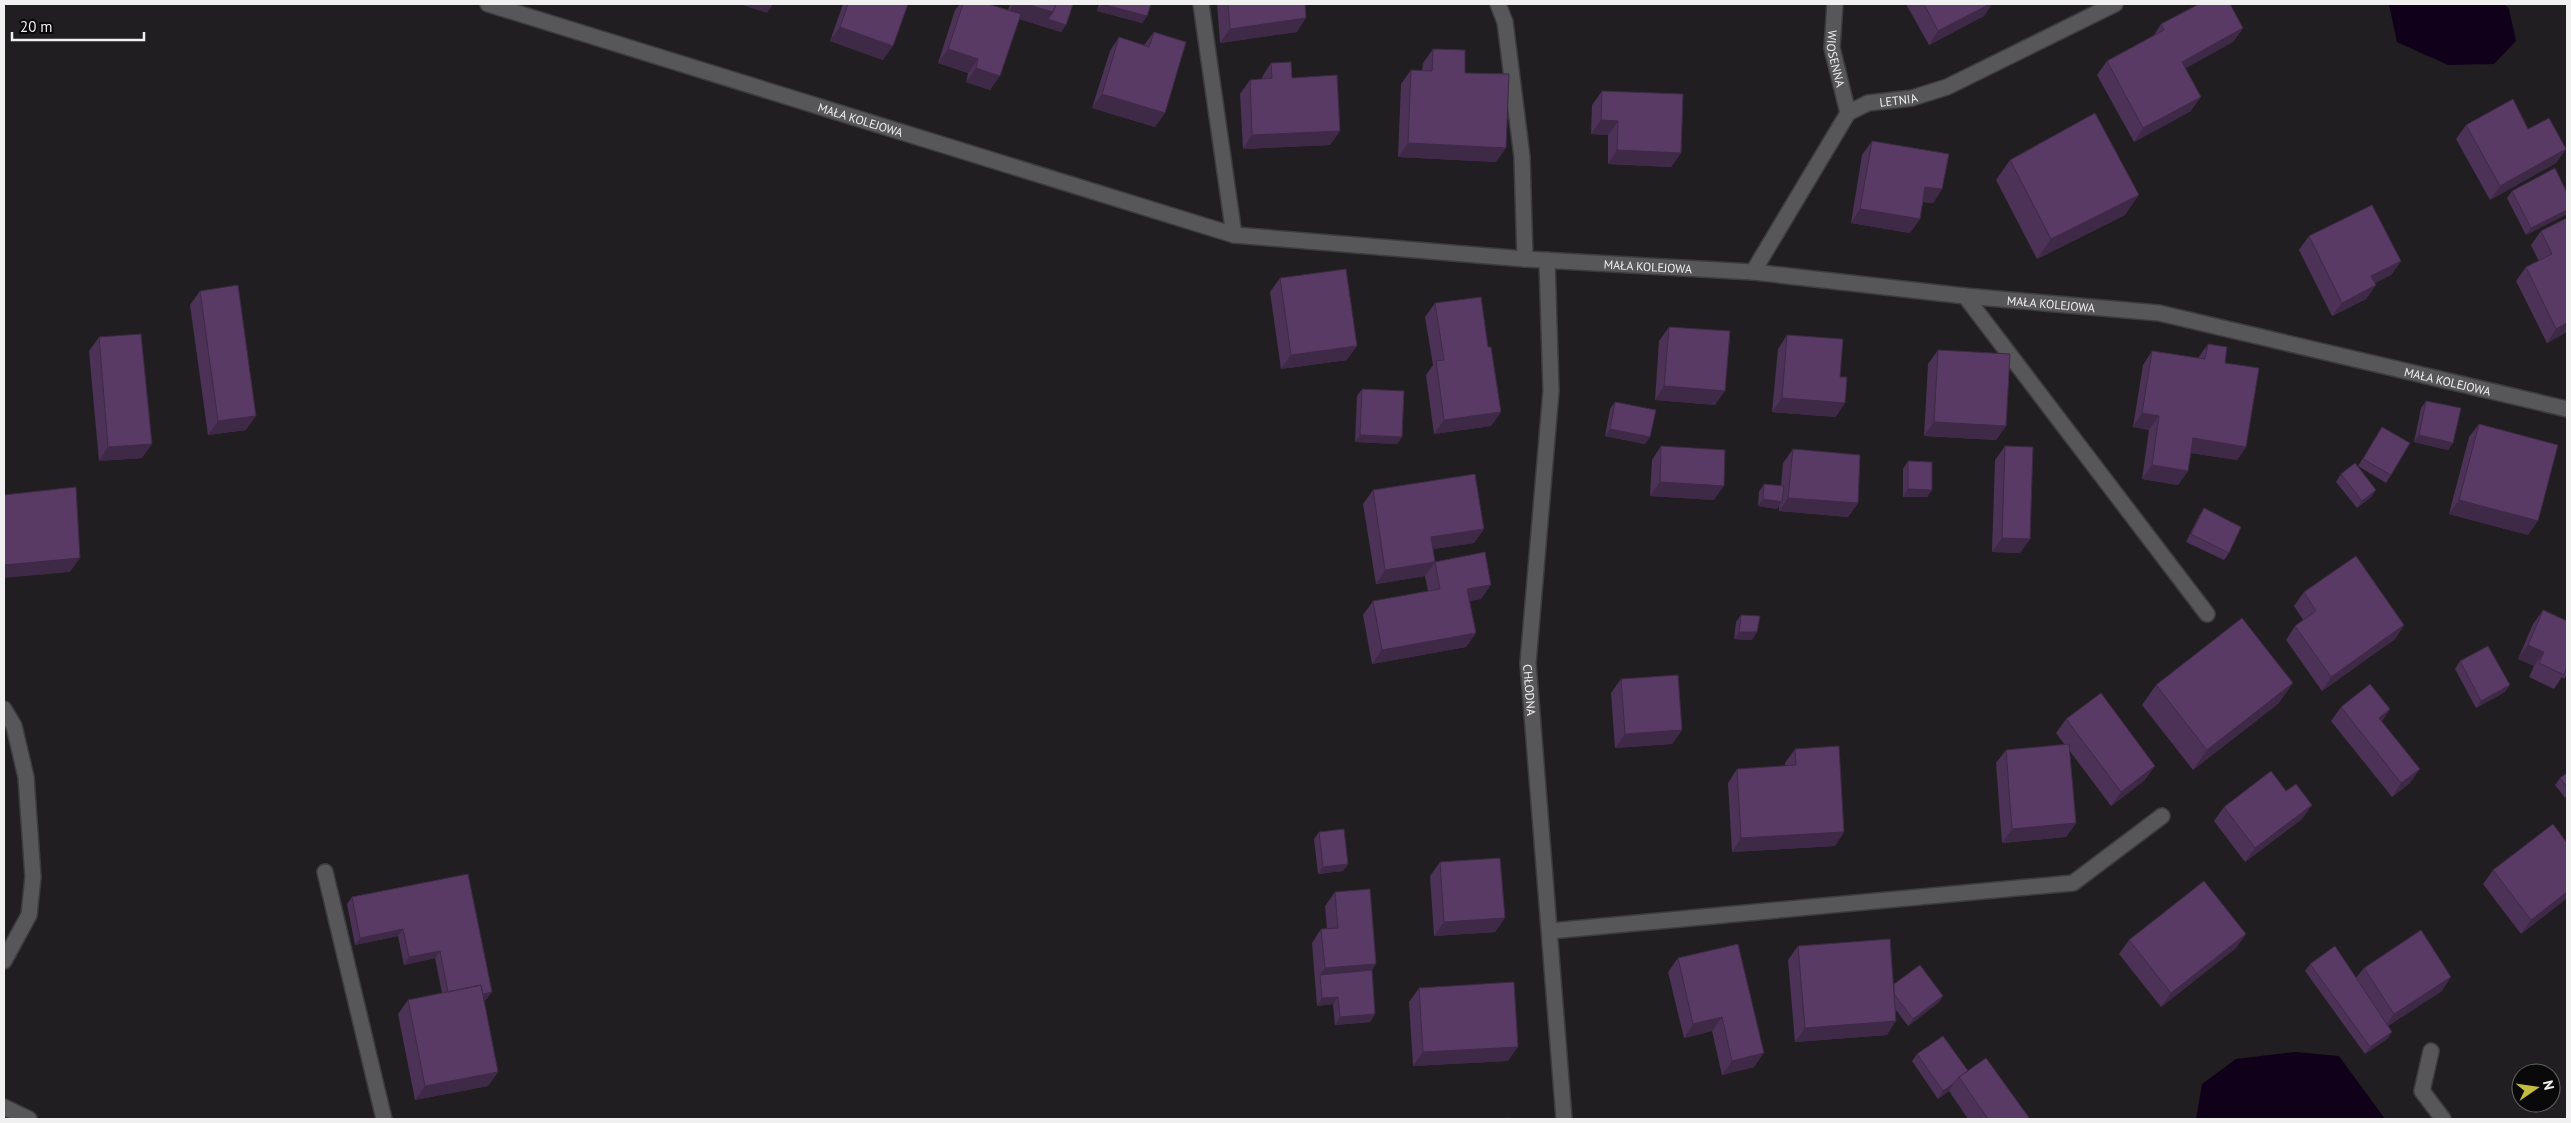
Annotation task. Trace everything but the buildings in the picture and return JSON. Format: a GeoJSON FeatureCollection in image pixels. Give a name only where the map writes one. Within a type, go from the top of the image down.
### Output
{"type":"FeatureCollection","features":[{"type":"Feature","properties":{"kind":"street","name":"MAŁA KOLEJOWA"},"geometry":{"type":"LineString","coordinates":[[488,4],[1234,235],[1525,259],[1753,272],[1965,296],[2159,313],[2567,409]]}},
{"type":"Feature","properties":{"kind":"street"},"geometry":{"type":"LineString","coordinates":[[1201,4],[1234,235]]}},
{"type":"Feature","properties":{"kind":"street"},"geometry":{"type":"LineString","coordinates":[[1498,4],[1505,22],[1522,157],[1525,259]]}},
{"type":"Feature","properties":{"kind":"street","name":"WIOSENNA"},"geometry":{"type":"LineString","coordinates":[[1835,4],[1832,48],[1848,113]]}},
{"type":"Feature","properties":{"kind":"street","name":"LETNIA"},"geometry":{"type":"LineString","coordinates":[[1848,113],[1868,103],[1912,98],[1947,87],[2115,4]]}},
{"type":"Feature","properties":{"kind":"street"},"geometry":{"type":"LineString","coordinates":[[1753,272],[1848,113]]}},
{"type":"Feature","properties":{"kind":"street","name":"CHŁODNA"},"geometry":{"type":"LineString","coordinates":[[1547,260],[1551,391],[1528,663],[1564,1119]]}},
{"type":"Feature","properties":{"kind":"street"},"geometry":{"type":"LineString","coordinates":[[1965,296],[2207,614]]}},
{"type":"Feature","properties":{"kind":"street"},"geometry":{"type":"LineString","coordinates":[[4,709],[14,726],[26,777],[32,877],[29,915],[4,961]]}},
{"type":"Feature","properties":{"kind":"street"},"geometry":{"type":"LineString","coordinates":[[1550,931],[2074,883],[2162,816]]}},
{"type":"Feature","properties":{"kind":"street"},"geometry":{"type":"LineString","coordinates":[[325,872],[384,1119]]}},
{"type":"Feature","properties":{"kind":"street"},"geometry":{"type":"LineString","coordinates":[[2431,1051],[2422,1091],[2443,1119]]}},
{"type":"Feature","properties":{"kind":"street"},"geometry":{"type":"LineString","coordinates":[[4,1107],[29,1119]]}},
{"type":"Feature","properties":{"kind":"shaded area"},"geometry":{"type":"Polygon","coordinates":[[[2389,4],[2504,4],[2509,9],[2516,41],[2494,64],[2448,65],[2397,42],[2389,4]]]}},
{"type":"Feature","properties":{"kind":"shaded area"},"geometry":{"type":"Polygon","coordinates":[[[2295,1052],[2339,1056],[2385,1119],[2196,1119],[2202,1084],[2236,1059],[2295,1052]]]}}]}
